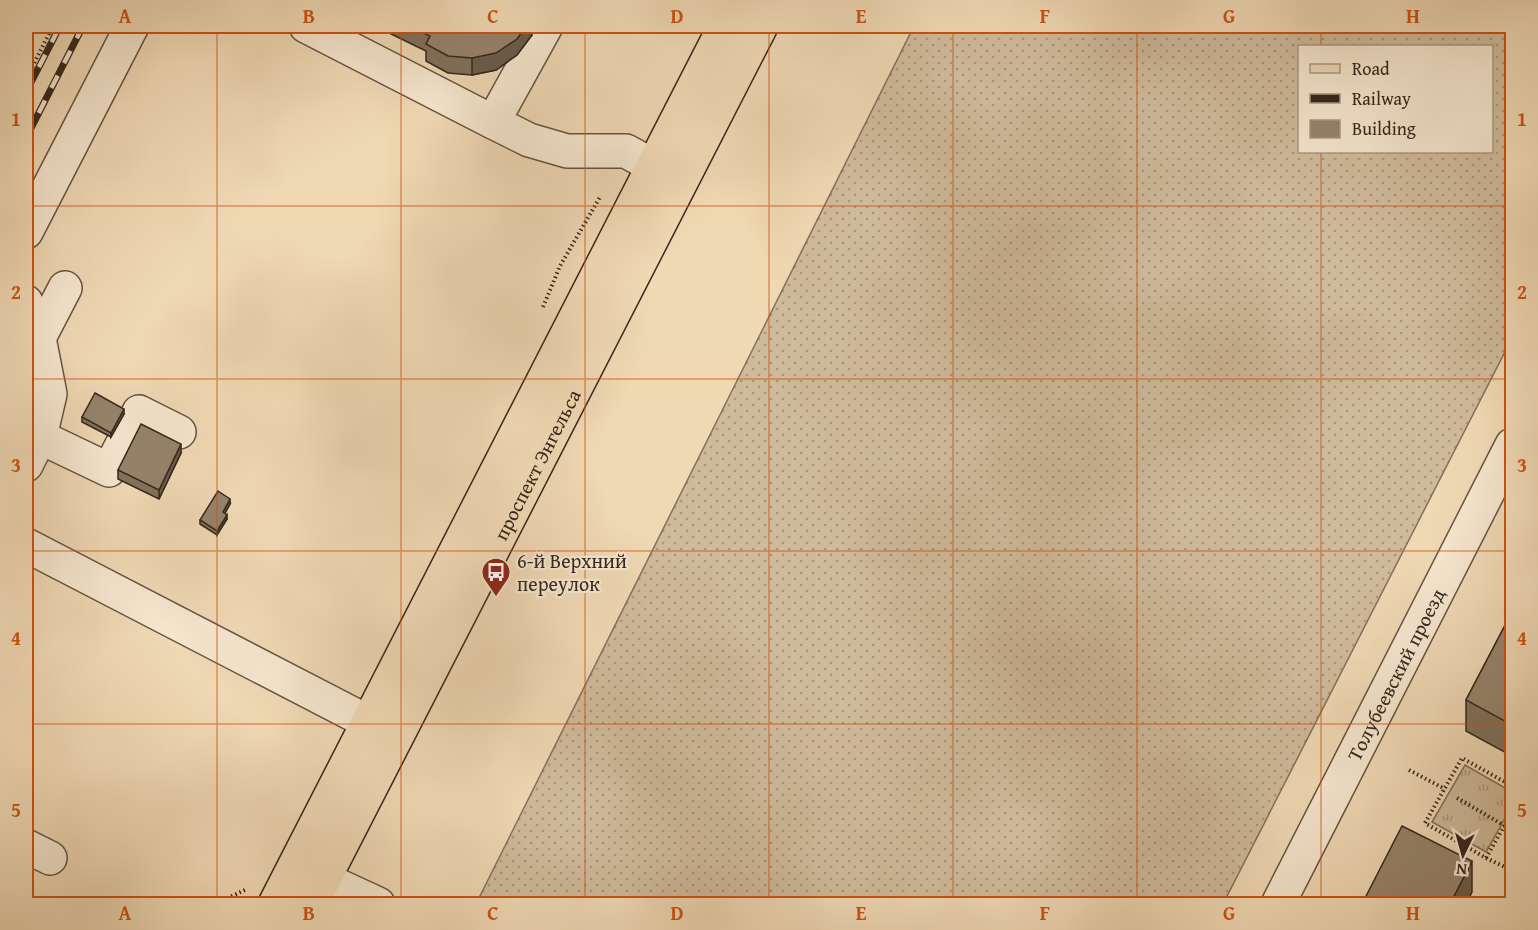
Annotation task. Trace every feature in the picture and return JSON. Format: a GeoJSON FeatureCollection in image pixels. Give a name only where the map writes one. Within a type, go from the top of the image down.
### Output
{"type":"FeatureCollection","features":[{"type":"Feature","properties":{"kind":"main road","name":"проспект Энгельса"},"geometry":{"type":"LineString","coordinates":[[317,892],[383,729],[653,166],[725,26]]}},
{"type":"Feature","properties":{"kind":"main road","name":"проспект Энгельса"},"geometry":{"type":"LineString","coordinates":[[263,896],[383,729],[761,26]]}},
{"type":"Feature","properties":{"kind":"street"},"geometry":{"type":"LineString","coordinates":[[26,232],[132,26]]}},
{"type":"Feature","properties":{"kind":"street"},"geometry":{"type":"LineString","coordinates":[[306,26],[529,140],[558,148],[626,151],[653,166]]}},
{"type":"Feature","properties":{"kind":"street"},"geometry":{"type":"LineString","coordinates":[[493,122],[546,26]]}},
{"type":"Feature","properties":{"kind":"street"},"geometry":{"type":"LineString","coordinates":[[39,338],[64,288]]}},
{"type":"Feature","properties":{"kind":"street"},"geometry":{"type":"LineString","coordinates":[[26,302],[30,321],[39,338],[50,394],[33,451],[109,470],[139,412],[179,432]]}},
{"type":"Feature","properties":{"kind":"street","name":"Толубеевский проезд"},"geometry":{"type":"LineString","coordinates":[[1278,904],[1512,445]]}},
{"type":"Feature","properties":{"kind":"street"},"geometry":{"type":"LineString","coordinates":[[26,547],[383,729]]}},
{"type":"Feature","properties":{"kind":"street"},"geometry":{"type":"LineString","coordinates":[[317,892],[378,904]]}},
{"type":"Feature","properties":{"kind":"path"},"geometry":{"type":"LineString","coordinates":[[26,79],[53,26]]}},
{"type":"Feature","properties":{"kind":"path"},"geometry":{"type":"LineString","coordinates":[[1505,867],[1425,823],[1462,758],[1512,786]]}},
{"type":"Feature","properties":{"kind":"path"},"geometry":{"type":"LineString","coordinates":[[1409,770],[1445,789]]}},
{"type":"Feature","properties":{"kind":"path"},"geometry":{"type":"LineString","coordinates":[[1457,798],[1512,830]]}},
{"type":"Feature","properties":{"kind":"path"},"geometry":{"type":"LineString","coordinates":[[1486,858],[1512,812]]}},
{"type":"Feature","properties":{"kind":"path"},"geometry":{"type":"LineString","coordinates":[[215,904],[263,896]]}},
{"type":"Feature","properties":{"kind":"green space"},"geometry":{"type":"Polygon","coordinates":[[[914,26],[1512,26],[1512,338],[1223,904],[476,904],[914,26]]]}},
{"type":"Feature","properties":{"kind":"green space"},"geometry":{"type":"Polygon","coordinates":[[[1465,765],[1512,792],[1512,806],[1486,852],[1432,822],[1465,765]]]}},
{"type":"Feature","properties":{"kind":"building"},"geometry":{"type":"Polygon","coordinates":[[[408,26],[526,26],[517,39],[496,53],[472,58],[448,56],[426,44],[430,36],[408,26]]]}},
{"type":"Feature","properties":{"kind":"building"},"geometry":{"type":"Polygon","coordinates":[[[95,393],[124,409],[111,433],[82,417],[95,393]]]}},
{"type":"Feature","properties":{"kind":"building"},"geometry":{"type":"Polygon","coordinates":[[[141,424],[181,444],[159,490],[118,470],[141,424]]]}},
{"type":"Feature","properties":{"kind":"building"},"geometry":{"type":"Polygon","coordinates":[[[218,491],[230,499],[223,512],[227,515],[217,531],[200,520],[218,491]]]}},
{"type":"Feature","properties":{"kind":"building"},"geometry":{"type":"Polygon","coordinates":[[[1512,612],[1512,725],[1466,700],[1512,612]]]}},
{"type":"Feature","properties":{"kind":"building"},"geometry":{"type":"Polygon","coordinates":[[[1402,826],[1472,861],[1450,904],[1362,904],[1402,826]]]}},
{"type":"Feature","properties":{"kind":"railway"},"geometry":{"type":"LineString","coordinates":[[26,92],[60,26]]}},
{"type":"Feature","properties":{"kind":"railway"},"geometry":{"type":"LineString","coordinates":[[26,138],[83,26]]}},
{"type":"Feature","properties":{"kind":"place","name":"6-й Верхний переулок"},"geometry":{"type":"Point","coordinates":[496,598]}}]}
